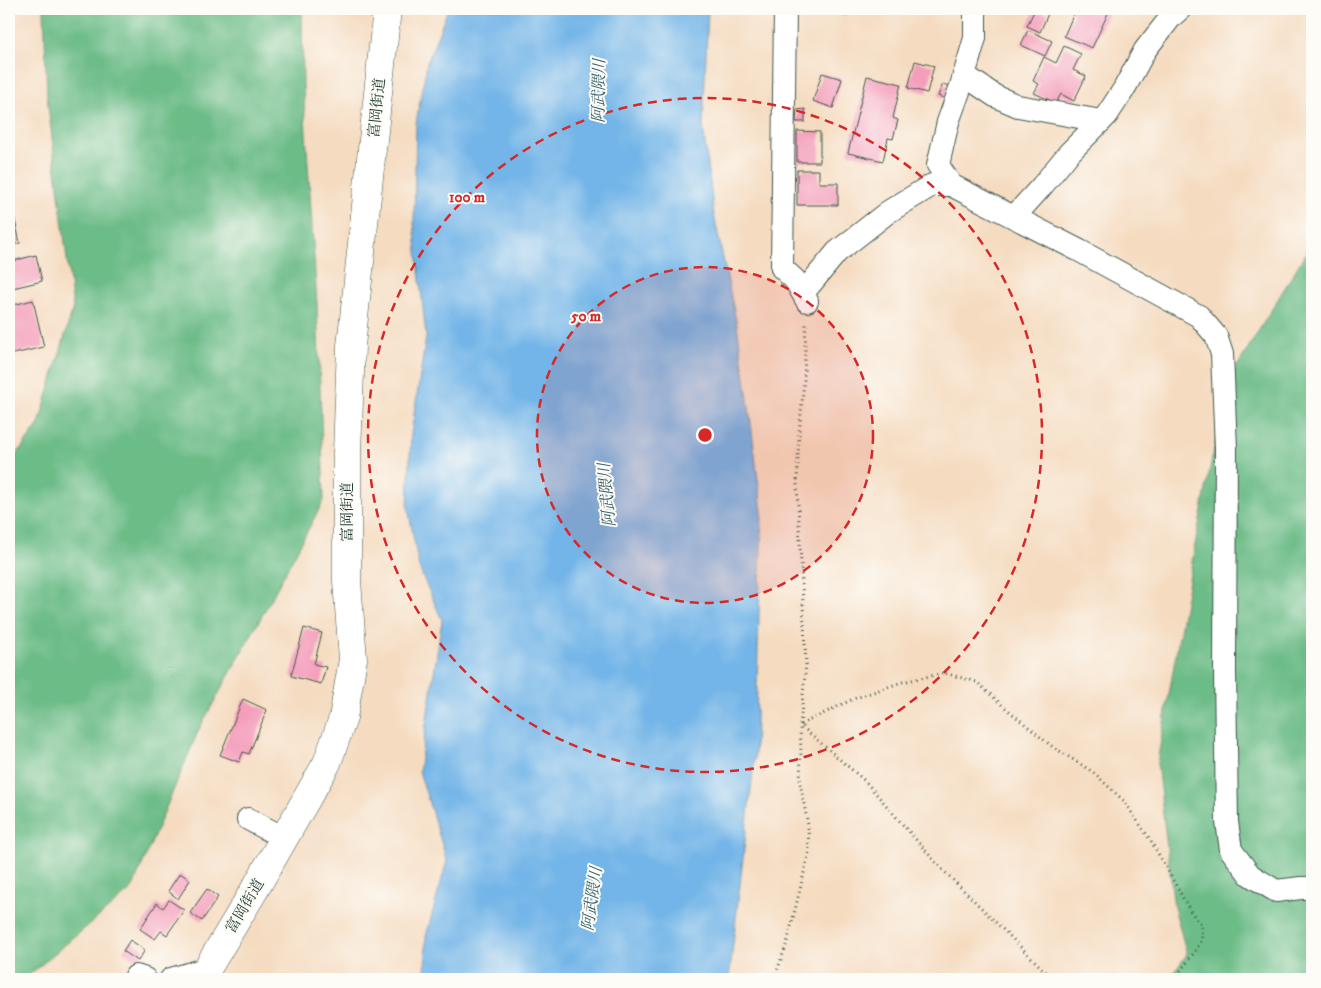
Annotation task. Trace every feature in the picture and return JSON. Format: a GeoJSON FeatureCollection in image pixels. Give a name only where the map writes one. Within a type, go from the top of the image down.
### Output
{"type":"FeatureCollection","features":[{"type":"Feature","properties":{"kind":"street","name":"富岡街道"},"geometry":{"type":"LineString","coordinates":[[204,974],[327,762],[343,718],[353,659],[347,580],[347,453],[351,346],[387,9]]}},
{"type":"Feature","properties":{"kind":"street"},"geometry":{"type":"LineString","coordinates":[[785,9],[782,268],[795,280],[805,297],[837,252],[888,212],[932,185],[951,185],[1080,251],[1199,316],[1216,336],[1222,354],[1226,448],[1226,813],[1231,850],[1250,875],[1276,891],[1312,888]]}},
{"type":"Feature","properties":{"kind":"street"},"geometry":{"type":"LineString","coordinates":[[951,185],[938,165],[948,122],[976,38],[975,9]]}},
{"type":"Feature","properties":{"kind":"street"},"geometry":{"type":"LineString","coordinates":[[1014,217],[1069,153],[1107,115],[1145,50],[1171,17],[1180,9]]}},
{"type":"Feature","properties":{"kind":"street"},"geometry":{"type":"LineString","coordinates":[[964,75],[995,96],[1018,106],[1101,121]]}},
{"type":"Feature","properties":{"kind":"street"},"geometry":{"type":"LineString","coordinates":[[248,819],[284,838]]}},
{"type":"Feature","properties":{"kind":"street"},"geometry":{"type":"LineString","coordinates":[[171,979],[204,974]]}},
{"type":"Feature","properties":{"kind":"path"},"geometry":{"type":"LineString","coordinates":[[774,979],[788,943],[809,852],[808,825],[800,783],[800,726],[806,664],[797,484],[804,381],[805,297]]}},
{"type":"Feature","properties":{"kind":"path"},"geometry":{"type":"LineString","coordinates":[[800,726],[854,699],[902,682],[944,673],[977,682],[1050,745],[1093,772],[1124,801],[1151,842],[1191,912],[1201,924],[1202,940],[1174,979]]}},
{"type":"Feature","properties":{"kind":"path"},"geometry":{"type":"LineString","coordinates":[[800,726],[865,781],[938,865],[1053,979]]}},
{"type":"Feature","properties":{"kind":"green space"},"geometry":{"type":"Polygon","coordinates":[[[44,9],[302,9],[303,86],[317,304],[324,500],[199,729],[132,889],[24,979],[9,979],[9,465],[39,424],[73,308],[47,97],[44,9]]]}},
{"type":"Feature","properties":{"kind":"green space"},"geometry":{"type":"Polygon","coordinates":[[[1312,243],[1312,979],[1170,979],[1187,954],[1174,907],[1157,763],[1195,545],[1227,383],[1312,243]]]}},
{"type":"Feature","properties":{"kind":"water","name":"阿武隈川"},"geometry":{"type":"Polygon","coordinates":[[[448,9],[708,9],[703,126],[714,215],[737,325],[762,511],[755,754],[729,979],[425,979],[426,936],[447,861],[419,771],[442,620],[419,568],[408,507],[411,434],[426,337],[414,223],[416,123],[427,63],[448,9]]]}},
{"type":"Feature","properties":{"kind":"building"},"geometry":{"type":"Polygon","coordinates":[[[828,9],[848,9],[846,16],[828,12],[828,9]]]}},
{"type":"Feature","properties":{"kind":"building"},"geometry":{"type":"Polygon","coordinates":[[[1035,9],[1048,14],[1040,32],[1027,26],[1035,9]]]}},
{"type":"Feature","properties":{"kind":"building"},"geometry":{"type":"Polygon","coordinates":[[[1066,9],[1110,9],[1092,48],[1064,36],[1074,13],[1066,9]]]}},
{"type":"Feature","properties":{"kind":"building"},"geometry":{"type":"Polygon","coordinates":[[[1028,30],[1052,41],[1045,56],[1021,45],[1028,30]]]}},
{"type":"Feature","properties":{"kind":"building"},"geometry":{"type":"Polygon","coordinates":[[[1064,46],[1081,54],[1073,70],[1086,76],[1074,101],[1061,94],[1056,103],[1034,93],[1039,84],[1033,81],[1044,57],[1056,63],[1064,46]]]}},
{"type":"Feature","properties":{"kind":"building"},"geometry":{"type":"Polygon","coordinates":[[[915,61],[934,66],[927,93],[908,88],[915,61]]]}},
{"type":"Feature","properties":{"kind":"building"},"geometry":{"type":"Polygon","coordinates":[[[822,73],[842,79],[833,108],[813,101],[822,73]]]}},
{"type":"Feature","properties":{"kind":"building"},"geometry":{"type":"Polygon","coordinates":[[[867,76],[901,84],[893,118],[898,120],[893,139],[888,138],[883,161],[848,153],[867,76]]]}},
{"type":"Feature","properties":{"kind":"building"},"geometry":{"type":"Polygon","coordinates":[[[943,84],[951,87],[946,99],[938,96],[943,84]]]}},
{"type":"Feature","properties":{"kind":"building"},"geometry":{"type":"Polygon","coordinates":[[[805,109],[805,122],[796,122],[797,110],[805,109]]]}},
{"type":"Feature","properties":{"kind":"building"},"geometry":{"type":"Polygon","coordinates":[[[797,131],[820,132],[820,162],[797,162],[797,131]]]}},
{"type":"Feature","properties":{"kind":"building"},"geometry":{"type":"Polygon","coordinates":[[[797,170],[819,170],[819,183],[838,183],[838,205],[797,205],[797,170]]]}},
{"type":"Feature","properties":{"kind":"building"},"geometry":{"type":"Polygon","coordinates":[[[13,211],[20,243],[9,246],[9,212],[13,211]]]}},
{"type":"Feature","properties":{"kind":"building"},"geometry":{"type":"Polygon","coordinates":[[[36,255],[42,281],[9,289],[9,262],[36,255]]]}},
{"type":"Feature","properties":{"kind":"building"},"geometry":{"type":"Polygon","coordinates":[[[33,300],[44,347],[9,355],[9,306],[33,300]]]}},
{"type":"Feature","properties":{"kind":"building"},"geometry":{"type":"Polygon","coordinates":[[[304,628],[322,633],[314,664],[326,667],[321,684],[291,676],[304,628]]]}},
{"type":"Feature","properties":{"kind":"building"},"geometry":{"type":"Polygon","coordinates":[[[243,699],[267,710],[249,754],[243,752],[239,762],[220,755],[243,699]]]}},
{"type":"Feature","properties":{"kind":"building"},"geometry":{"type":"Polygon","coordinates":[[[180,873],[190,880],[178,899],[168,891],[180,873]]]}},
{"type":"Feature","properties":{"kind":"building"},"geometry":{"type":"Polygon","coordinates":[[[207,889],[218,897],[202,921],[190,913],[207,889]]]}},
{"type":"Feature","properties":{"kind":"building"},"geometry":{"type":"Polygon","coordinates":[[[169,900],[184,910],[167,935],[161,931],[155,939],[140,929],[157,903],[163,908],[169,900]]]}},
{"type":"Feature","properties":{"kind":"building"},"geometry":{"type":"Polygon","coordinates":[[[130,940],[145,950],[138,961],[123,951],[130,940]]]}}]}
